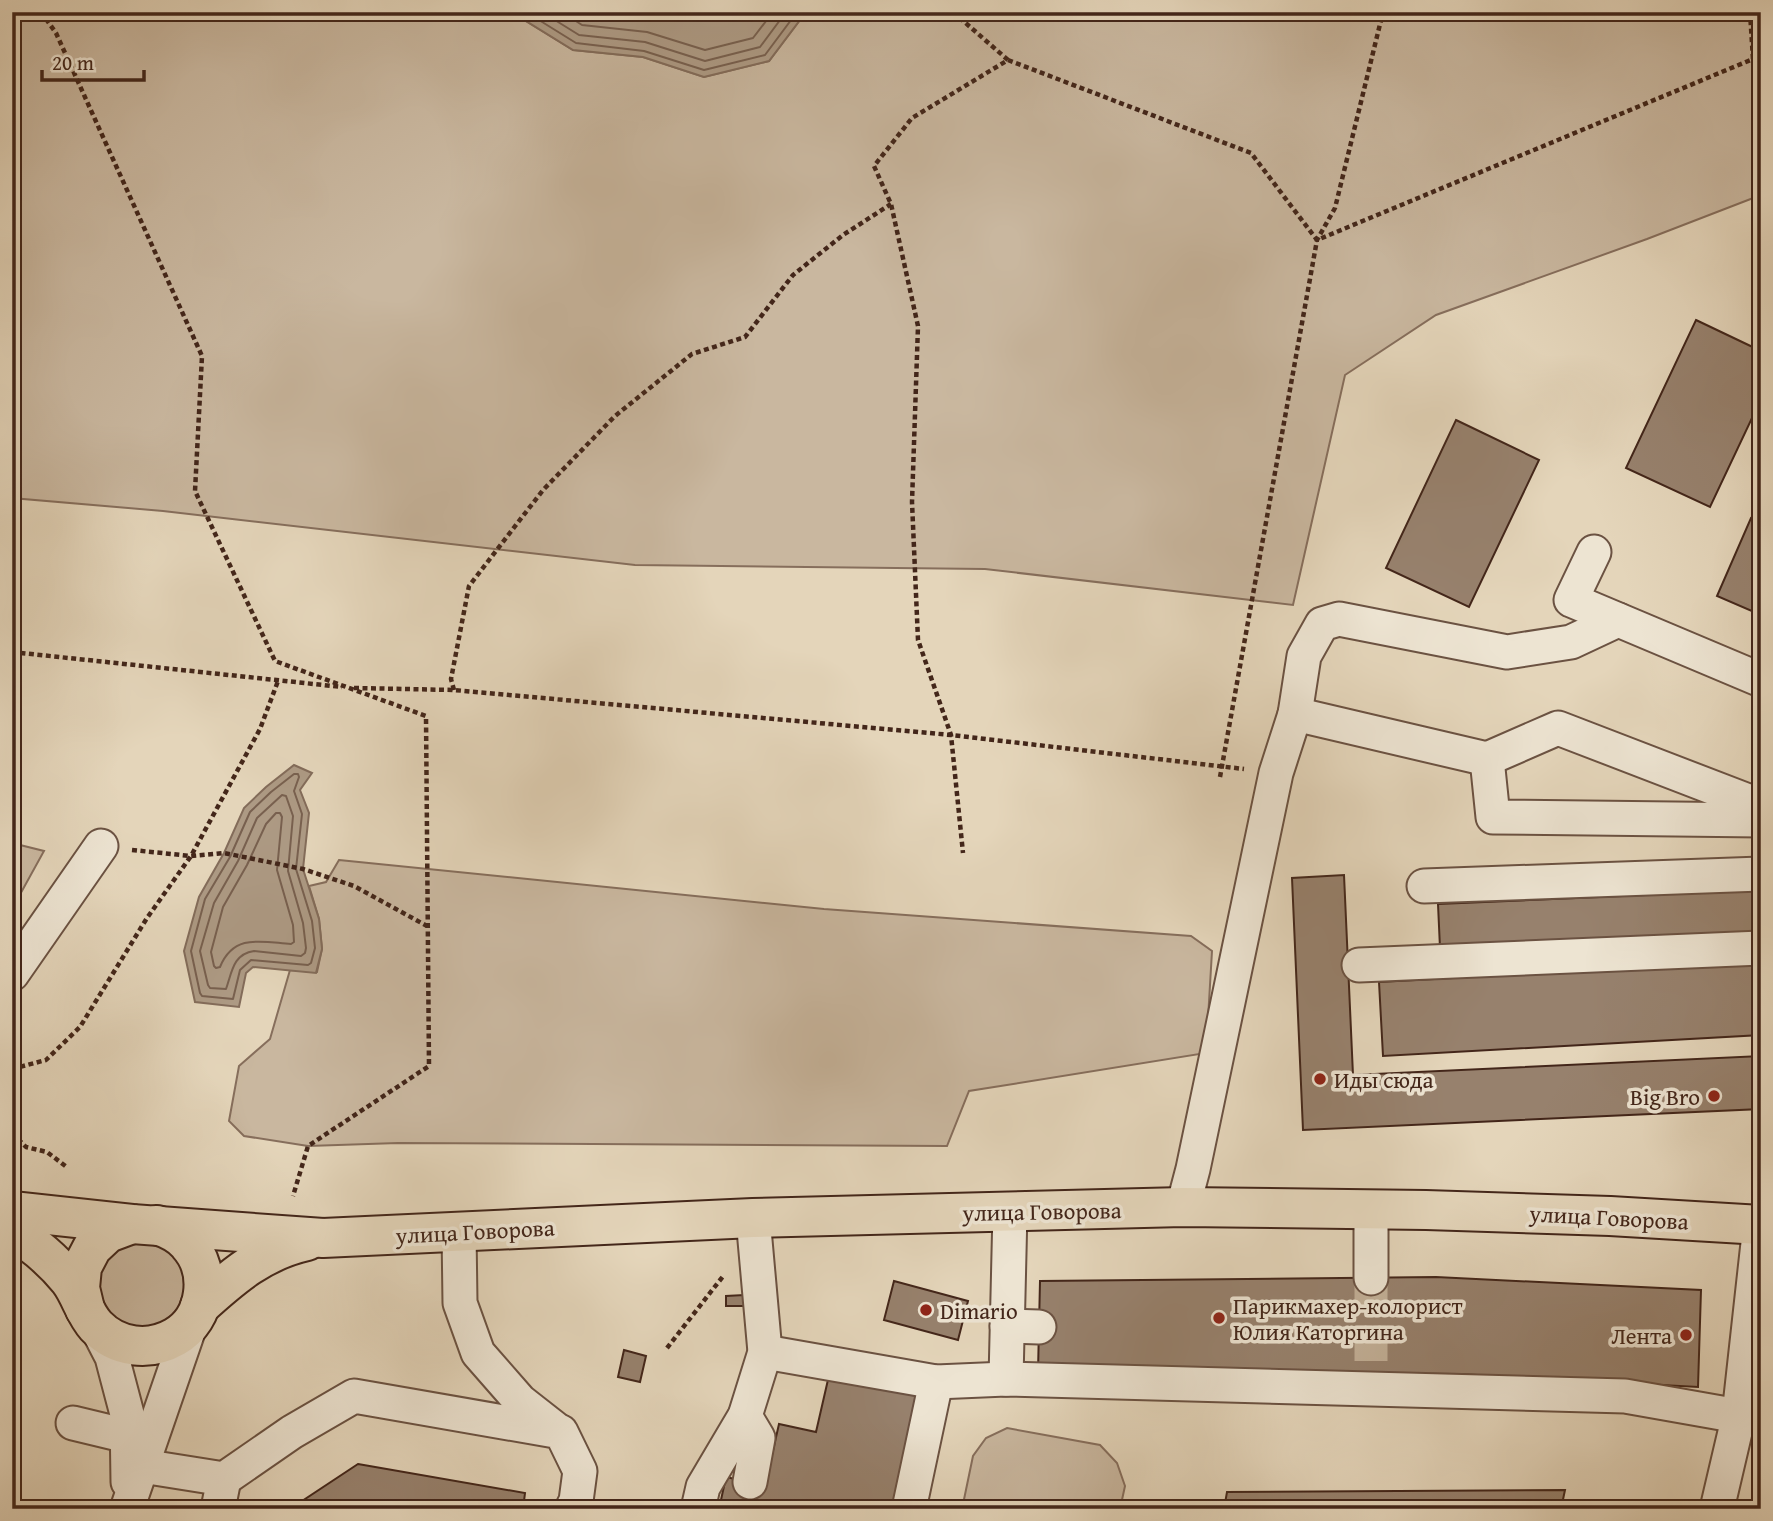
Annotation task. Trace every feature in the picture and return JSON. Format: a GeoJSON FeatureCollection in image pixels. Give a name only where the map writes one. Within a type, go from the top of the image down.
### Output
{"type":"FeatureCollection","features":[{"type":"Feature","properties":{"kind":"main road","name":"улица Говорова"},"geometry":{"type":"LineString","coordinates":[[12,1231],[44,1254],[69,1280],[90,1317],[115,1340],[136,1347],[160,1345],[177,1336],[233,1276],[254,1262],[277,1250],[303,1241],[323,1238],[753,1218],[1183,1208],[1426,1210],[1610,1216],[1760,1225]]}},
{"type":"Feature","properties":{"kind":"main road","name":"улица Говорова"},"geometry":{"type":"LineString","coordinates":[[12,1211],[323,1238]]}},
{"type":"Feature","properties":{"kind":"main road","name":"улица Говорова"},"geometry":{"type":"LineString","coordinates":[[145,1224],[173,1231],[189,1244],[200,1263],[204,1286],[196,1315]]}},
{"type":"Feature","properties":{"kind":"main road"},"geometry":{"type":"LineString","coordinates":[[90,1317],[80,1288],[82,1267],[92,1248],[108,1233],[145,1224]]}},
{"type":"Feature","properties":{"kind":"street"},"geometry":{"type":"LineString","coordinates":[[1594,552],[1571,600],[1761,680]]}},
{"type":"Feature","properties":{"kind":"street"},"geometry":{"type":"LineString","coordinates":[[1183,1208],[1276,774],[1295,714],[1304,656],[1322,624],[1339,618],[1507,652],[1571,642],[1618,620]]}},
{"type":"Feature","properties":{"kind":"street"},"geometry":{"type":"LineString","coordinates":[[1295,714],[1487,760],[1558,728],[1761,806]]}},
{"type":"Feature","properties":{"kind":"street"},"geometry":{"type":"LineString","coordinates":[[1487,760],[1493,817],[1761,820]]}},
{"type":"Feature","properties":{"kind":"street"},"geometry":{"type":"LineString","coordinates":[[12,974],[101,846]]}},
{"type":"Feature","properties":{"kind":"street"},"geometry":{"type":"LineString","coordinates":[[1424,886],[1761,874]]}},
{"type":"Feature","properties":{"kind":"street"},"geometry":{"type":"LineString","coordinates":[[1359,965],[1761,948]]}},
{"type":"Feature","properties":{"kind":"street"},"geometry":{"type":"LineString","coordinates":[[1371,1209],[1371,1278]]}},
{"type":"Feature","properties":{"kind":"street"},"geometry":{"type":"LineString","coordinates":[[1006,1379],[1023,1326],[1010,1211]]}},
{"type":"Feature","properties":{"kind":"street"},"geometry":{"type":"LineString","coordinates":[[698,1509],[703,1487],[745,1416],[765,1352],[753,1218]]}},
{"type":"Feature","properties":{"kind":"street"},"geometry":{"type":"LineString","coordinates":[[1717,1509],[1750,1418],[1760,1225]]}},
{"type":"Feature","properties":{"kind":"street"},"geometry":{"type":"LineString","coordinates":[[459,1231],[460,1303],[478,1353],[520,1401],[561,1432],[580,1471],[576,1501],[572,1509]]}},
{"type":"Feature","properties":{"kind":"street"},"geometry":{"type":"LineString","coordinates":[[128,1507],[196,1315]]}},
{"type":"Feature","properties":{"kind":"street"},"geometry":{"type":"LineString","coordinates":[[90,1317],[112,1357],[127,1414],[128,1507]]}},
{"type":"Feature","properties":{"kind":"street"},"geometry":{"type":"LineString","coordinates":[[765,1352],[936,1382],[1006,1379],[1371,1381],[1625,1396],[1750,1418]]}},
{"type":"Feature","properties":{"kind":"street"},"geometry":{"type":"LineString","coordinates":[[909,1509],[936,1382]]}},
{"type":"Feature","properties":{"kind":"street"},"geometry":{"type":"LineString","coordinates":[[142,1466],[221,1494],[292,1432],[354,1396],[561,1432]]}},
{"type":"Feature","properties":{"kind":"street"},"geometry":{"type":"LineString","coordinates":[[745,1416],[758,1438],[750,1482]]}},
{"type":"Feature","properties":{"kind":"street"},"geometry":{"type":"LineString","coordinates":[[73,1423],[127,1436]]}},
{"type":"Feature","properties":{"kind":"path"},"geometry":{"type":"LineString","coordinates":[[41,12],[56,33],[202,356],[195,491],[275,661],[426,716],[429,1066],[309,1146],[293,1196]]}},
{"type":"Feature","properties":{"kind":"path"},"geometry":{"type":"LineString","coordinates":[[953,12],[1008,60],[1251,153],[1317,240]]}},
{"type":"Feature","properties":{"kind":"path"},"geometry":{"type":"LineString","coordinates":[[1220,777],[1317,240],[1335,208],[1383,12]]}},
{"type":"Feature","properties":{"kind":"path"},"geometry":{"type":"LineString","coordinates":[[1317,240],[1754,59],[1750,12]]}},
{"type":"Feature","properties":{"kind":"path"},"geometry":{"type":"LineString","coordinates":[[963,853],[951,735],[918,640],[912,502],[918,326],[891,204],[874,166],[912,118],[1008,60]]}},
{"type":"Feature","properties":{"kind":"path"},"geometry":{"type":"LineString","coordinates":[[454,690],[451,679],[469,586],[542,490],[615,416],[692,354],[745,337],[793,275],[843,235],[891,204]]}},
{"type":"Feature","properties":{"kind":"path"},"geometry":{"type":"LineString","coordinates":[[12,652],[350,688],[454,690],[951,735],[1276,774]]}},
{"type":"Feature","properties":{"kind":"path"},"geometry":{"type":"LineString","coordinates":[[12,1069],[46,1060],[80,1027],[147,918],[191,856],[260,729],[278,681]]}},
{"type":"Feature","properties":{"kind":"path"},"geometry":{"type":"LineString","coordinates":[[101,846],[191,856],[224,853],[303,869],[354,886],[428,926]]}},
{"type":"Feature","properties":{"kind":"path"},"geometry":{"type":"LineString","coordinates":[[12,1133],[26,1147],[47,1152],[68,1168]]}},
{"type":"Feature","properties":{"kind":"path"},"geometry":{"type":"LineString","coordinates":[[667,1348],[726,1271]]}},
{"type":"Feature","properties":{"kind":"shaded area"},"geometry":{"type":"Polygon","coordinates":[[[12,12],[517,12],[518,16],[573,50],[643,57],[704,77],[769,61],[806,12],[1761,12],[1761,195],[1436,315],[1345,375],[1293,605],[985,569],[635,565],[163,511],[12,498],[12,12]]]}},
{"type":"Feature","properties":{"kind":"shaded area"},"geometry":{"type":"Polygon","coordinates":[[[12,843],[44,851],[12,909],[12,843]]]}},
{"type":"Feature","properties":{"kind":"shaded area"},"geometry":{"type":"Polygon","coordinates":[[[339,860],[824,909],[1191,936],[1212,951],[1206,1053],[969,1091],[947,1146],[398,1143],[308,1146],[244,1136],[229,1121],[239,1066],[270,1039],[290,970],[317,972],[322,949],[319,919],[309,886],[326,882],[339,860]]]}},
{"type":"Feature","properties":{"kind":"shaded area"},"geometry":{"type":"Polygon","coordinates":[[[142,1241],[166,1248],[178,1260],[185,1284],[178,1308],[166,1320],[142,1327],[118,1320],[106,1308],[99,1284],[106,1260],[118,1248],[142,1241]]]}},
{"type":"Feature","properties":{"kind":"shaded area"},"geometry":{"type":"Polygon","coordinates":[[[1007,1428],[1100,1445],[1117,1463],[1125,1486],[1120,1509],[962,1509],[973,1456],[986,1438],[1007,1428]]]}},
{"type":"Feature","properties":{"kind":"water"},"geometry":{"type":"Polygon","coordinates":[[[517,12],[806,12],[769,61],[704,77],[643,57],[573,50],[518,16],[517,12]]]}},
{"type":"Feature","properties":{"kind":"water"},"geometry":{"type":"Polygon","coordinates":[[[294,765],[312,773],[300,790],[309,813],[303,869],[319,919],[322,949],[316,973],[253,967],[246,973],[239,1007],[195,1002],[184,951],[199,897],[224,853],[244,808],[294,765]]]}},
{"type":"Feature","properties":{"kind":"building"},"geometry":{"type":"Polygon","coordinates":[[[1696,320],[1761,351],[1761,399],[1710,507],[1626,468],[1696,320]]]}},
{"type":"Feature","properties":{"kind":"building"},"geometry":{"type":"Polygon","coordinates":[[[1456,420],[1539,460],[1469,607],[1386,568],[1456,420]]]}},
{"type":"Feature","properties":{"kind":"building"},"geometry":{"type":"Polygon","coordinates":[[[1751,518],[1761,522],[1761,615],[1717,596],[1751,518]]]}},
{"type":"Feature","properties":{"kind":"building"},"geometry":{"type":"Polygon","coordinates":[[[1344,875],[1353,1075],[1761,1056],[1761,1109],[1303,1130],[1292,878],[1344,875]]]}},
{"type":"Feature","properties":{"kind":"building"},"geometry":{"type":"Polygon","coordinates":[[[1761,890],[1761,935],[1440,948],[1438,904],[1761,890]]]}},
{"type":"Feature","properties":{"kind":"building"},"geometry":{"type":"Polygon","coordinates":[[[1761,961],[1761,1035],[1383,1056],[1379,982],[1761,961]]]}},
{"type":"Feature","properties":{"kind":"building"},"geometry":{"type":"Polygon","coordinates":[[[1436,1277],[1701,1290],[1698,1387],[1459,1374],[1038,1372],[1040,1281],[1436,1277]]]}},
{"type":"Feature","properties":{"kind":"building","name":"Dimario"},"geometry":{"type":"Polygon","coordinates":[[[894,1281],[968,1301],[958,1340],[884,1320],[894,1281]]]}},
{"type":"Feature","properties":{"kind":"building"},"geometry":{"type":"Polygon","coordinates":[[[744,1295],[744,1306],[726,1306],[726,1296],[744,1295]]]}},
{"type":"Feature","properties":{"kind":"building"},"geometry":{"type":"Polygon","coordinates":[[[624,1350],[646,1356],[640,1382],[618,1377],[624,1350]]]}},
{"type":"Feature","properties":{"kind":"building"},"geometry":{"type":"Polygon","coordinates":[[[830,1371],[920,1392],[893,1509],[719,1509],[726,1477],[765,1486],[779,1424],[816,1432],[830,1371]]]}},
{"type":"Feature","properties":{"kind":"building"},"geometry":{"type":"Polygon","coordinates":[[[358,1464],[525,1493],[523,1509],[290,1509],[358,1464]]]}},
{"type":"Feature","properties":{"kind":"building"},"geometry":{"type":"Polygon","coordinates":[[[1760,1471],[1761,1509],[1751,1509],[1760,1471]]]}},
{"type":"Feature","properties":{"kind":"building"},"geometry":{"type":"Polygon","coordinates":[[[1565,1490],[1561,1509],[1224,1509],[1227,1492],[1565,1490]]]}},
{"type":"Feature","properties":{"kind":"tunnel"},"geometry":{"type":"LineString","coordinates":[[1371,1278],[1371,1374]]}},
{"type":"Feature","properties":{"kind":"place","name":"Иды сюда"},"geometry":{"type":"Point","coordinates":[1320,1079]}},
{"type":"Feature","properties":{"kind":"place","name":"Big Bro"},"geometry":{"type":"Point","coordinates":[1714,1096]}},
{"type":"Feature","properties":{"kind":"place","name":"Dimario"},"geometry":{"type":"Point","coordinates":[926,1310]}},
{"type":"Feature","properties":{"kind":"place","name":"Парикмахер-колорист Юлия Каторгина"},"geometry":{"type":"Point","coordinates":[1219,1318]}},
{"type":"Feature","properties":{"kind":"place","name":"Лента"},"geometry":{"type":"Point","coordinates":[1686,1335]}}]}
